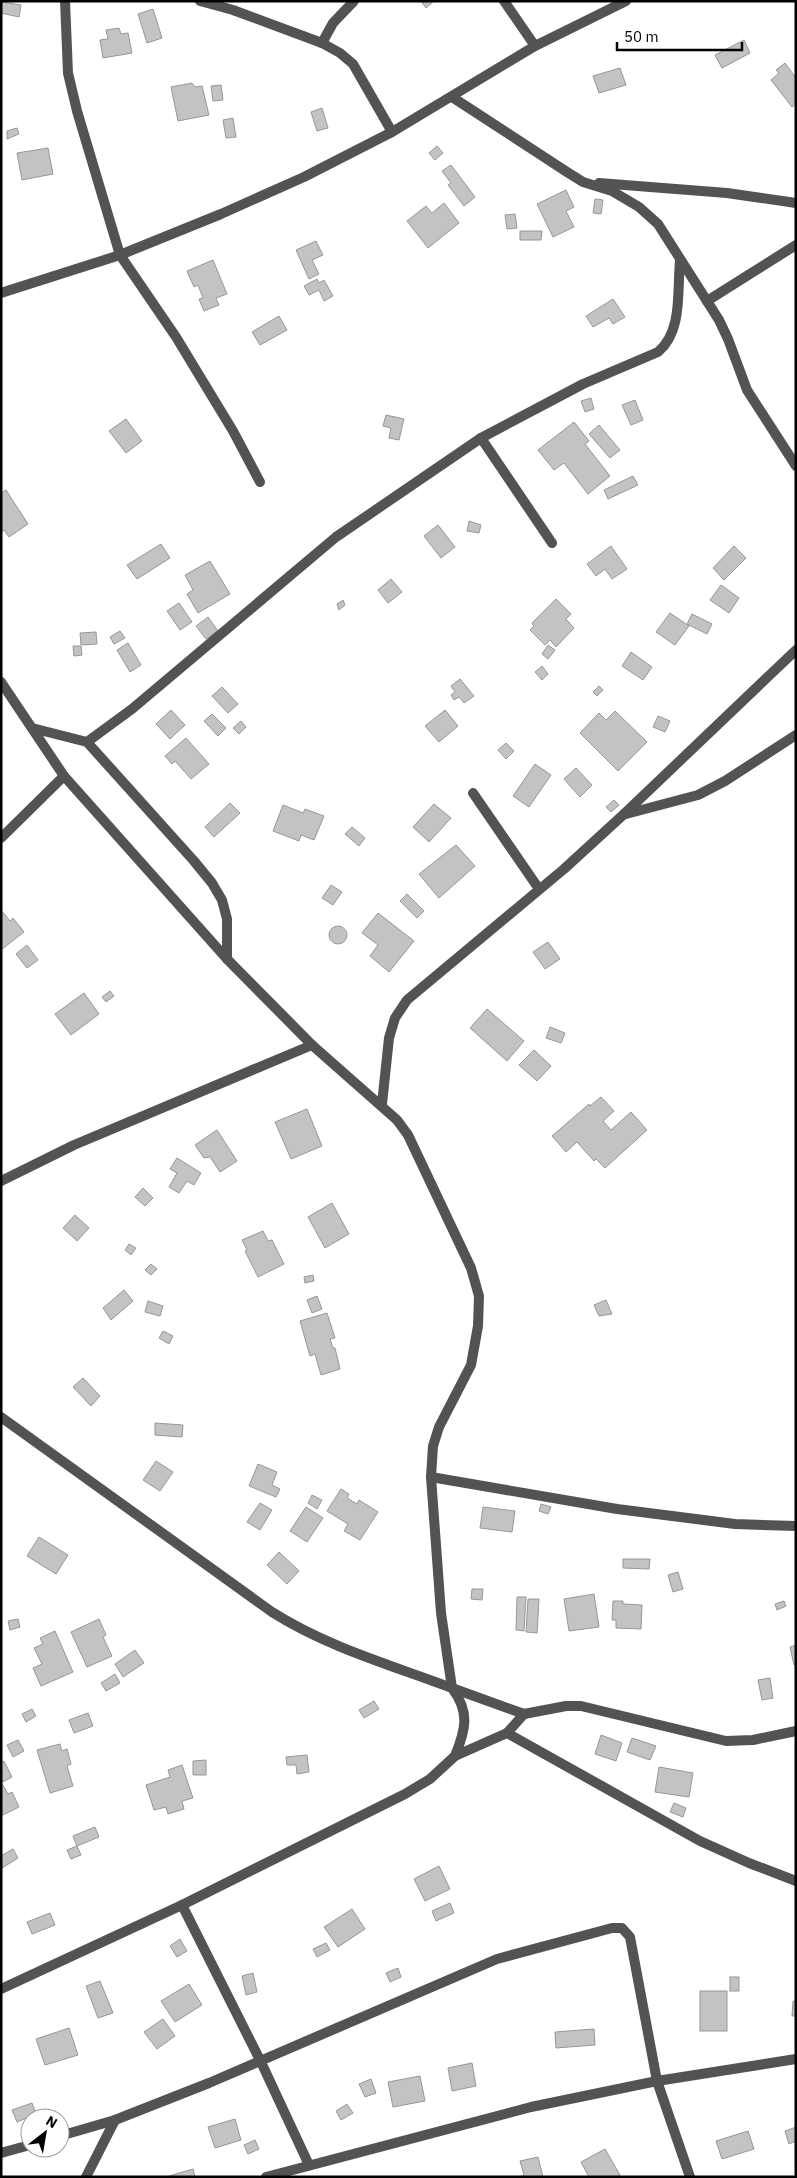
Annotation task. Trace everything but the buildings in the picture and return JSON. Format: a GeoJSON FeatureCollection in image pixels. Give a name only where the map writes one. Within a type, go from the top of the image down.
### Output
{"type":"FeatureCollection","features":[{"type":"Feature","properties":{"kind":"street"},"geometry":{"type":"LineString","coordinates":[[65,1],[68,73],[77,111],[120,255],[176,337],[233,431],[260,482]]}},
{"type":"Feature","properties":{"kind":"street"},"geometry":{"type":"LineString","coordinates":[[200,1],[233,10],[322,43],[340,53],[353,64],[392,132]]}},
{"type":"Feature","properties":{"kind":"street"},"geometry":{"type":"LineString","coordinates":[[322,43],[333,23],[354,1]]}},
{"type":"Feature","properties":{"kind":"street"},"geometry":{"type":"LineString","coordinates":[[504,1],[535,46]]}},
{"type":"Feature","properties":{"kind":"street"},"geometry":{"type":"LineString","coordinates":[[1,292],[120,255],[304,178],[392,132],[535,46],[626,1]]}},
{"type":"Feature","properties":{"kind":"street"},"geometry":{"type":"LineString","coordinates":[[452,97],[583,182],[612,191],[638,207],[658,224],[728,339],[747,390],[796,466]]}},
{"type":"Feature","properties":{"kind":"street"},"geometry":{"type":"LineString","coordinates":[[583,182],[727,193],[796,203]]}},
{"type":"Feature","properties":{"kind":"street"},"geometry":{"type":"LineString","coordinates":[[707,302],[796,245]]}},
{"type":"Feature","properties":{"kind":"street"},"geometry":{"type":"LineString","coordinates":[[87,742],[132,709],[336,537],[481,438],[583,384],[647,358],[666,345],[672,333],[678,305],[680,261]]}},
{"type":"Feature","properties":{"kind":"street"},"geometry":{"type":"LineString","coordinates":[[481,438],[552,543]]}},
{"type":"Feature","properties":{"kind":"street"},"geometry":{"type":"LineString","coordinates":[[382,1104],[389,1038],[395,1018],[407,1000],[624,815],[796,650]]}},
{"type":"Feature","properties":{"kind":"street"},"geometry":{"type":"LineString","coordinates":[[1,682],[64,776],[228,959],[312,1045],[382,1104],[397,1120],[408,1135],[472,1268],[479,1296],[478,1326],[471,1365],[439,1427],[433,1446],[431,1477],[441,1613],[452,1688],[461,1700],[465,1718],[462,1738],[455,1756]]}},
{"type":"Feature","properties":{"kind":"street"},"geometry":{"type":"LineString","coordinates":[[32,728],[87,742],[212,883],[222,900],[226,919],[228,959]]}},
{"type":"Feature","properties":{"kind":"street"},"geometry":{"type":"LineString","coordinates":[[624,815],[698,794],[725,782],[796,735]]}},
{"type":"Feature","properties":{"kind":"street"},"geometry":{"type":"LineString","coordinates":[[1,838],[64,776]]}},
{"type":"Feature","properties":{"kind":"street"},"geometry":{"type":"LineString","coordinates":[[473,794],[539,889]]}},
{"type":"Feature","properties":{"kind":"street"},"geometry":{"type":"LineString","coordinates":[[1,1181],[74,1145],[312,1045]]}},
{"type":"Feature","properties":{"kind":"street"},"geometry":{"type":"LineString","coordinates":[[1,1417],[272,1612],[295,1626],[325,1640],[524,1714],[566,1706],[581,1706],[726,1741],[754,1740],[796,1732]]}},
{"type":"Feature","properties":{"kind":"street"},"geometry":{"type":"LineString","coordinates":[[431,1477],[617,1509],[734,1524],[796,1526]]}},
{"type":"Feature","properties":{"kind":"street"},"geometry":{"type":"LineString","coordinates":[[2,1985],[182,1905],[405,1794],[430,1779],[455,1756],[507,1733],[524,1714]]}},
{"type":"Feature","properties":{"kind":"street"},"geometry":{"type":"LineString","coordinates":[[507,1733],[700,1841],[796,1881]]}},
{"type":"Feature","properties":{"kind":"street"},"geometry":{"type":"LineString","coordinates":[[182,1905],[261,2062],[309,2165]]}},
{"type":"Feature","properties":{"kind":"street"},"geometry":{"type":"LineString","coordinates":[[70,2133],[115,2120],[261,2062],[497,1959],[612,1928],[622,1928],[630,1937],[657,2080],[690,2177]]}},
{"type":"Feature","properties":{"kind":"street"},"geometry":{"type":"LineString","coordinates":[[266,2177],[531,2107],[657,2080],[796,2060]]}},
{"type":"Feature","properties":{"kind":"street"},"geometry":{"type":"LineString","coordinates":[[86,2177],[115,2120]]}},
{"type":"Feature","properties":{"kind":"street"},"geometry":{"type":"LineString","coordinates":[[1,2153],[20,2148]]}}]}
